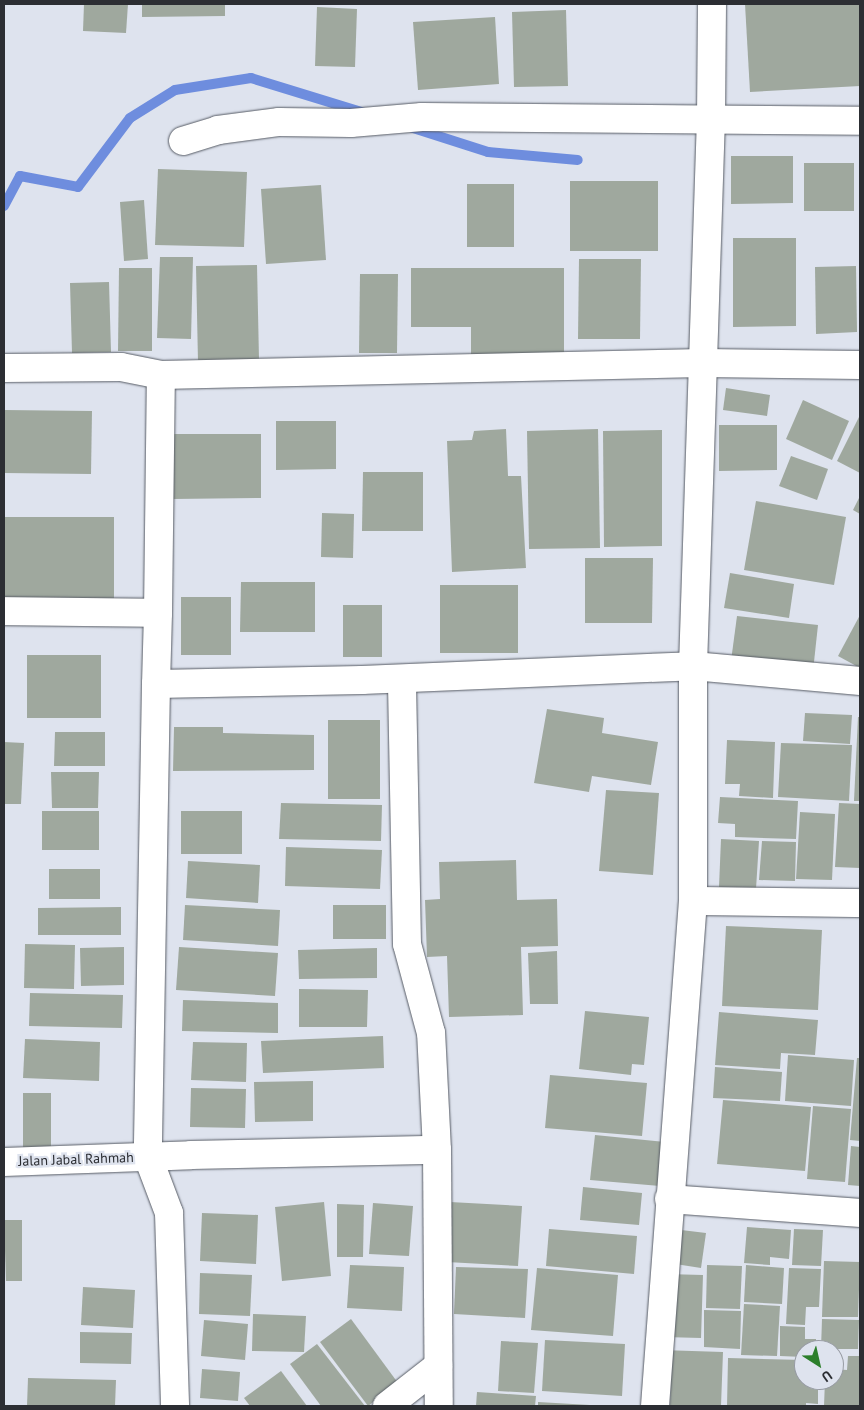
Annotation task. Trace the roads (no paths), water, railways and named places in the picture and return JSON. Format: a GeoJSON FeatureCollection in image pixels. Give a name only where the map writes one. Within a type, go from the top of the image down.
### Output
{"type":"FeatureCollection","features":[{"type":"Feature","properties":{"kind":"street"},"geometry":{"type":"LineString","coordinates":[[654,1406],[693,901],[693,666],[711,119],[712,4]]}},
{"type":"Feature","properties":{"kind":"street"},"geometry":{"type":"LineString","coordinates":[[183,141],[218,130],[279,122],[351,123],[422,117],[860,121]]}},
{"type":"Feature","properties":{"kind":"street"},"geometry":{"type":"LineString","coordinates":[[4,368],[121,367],[161,375],[703,363],[860,365]]}},
{"type":"Feature","properties":{"kind":"street"},"geometry":{"type":"LineString","coordinates":[[161,375],[148,1157],[169,1213],[176,1406]]}},
{"type":"Feature","properties":{"kind":"street"},"geometry":{"type":"LineString","coordinates":[[4,611],[158,613]]}},
{"type":"Feature","properties":{"kind":"street"},"geometry":{"type":"LineString","coordinates":[[156,684],[402,679],[693,666],[860,681]]}},
{"type":"Feature","properties":{"kind":"street"},"geometry":{"type":"LineString","coordinates":[[402,679],[407,944],[431,1033],[437,1150],[439,1406]]}},
{"type":"Feature","properties":{"kind":"street"},"geometry":{"type":"LineString","coordinates":[[693,901],[860,903]]}},
{"type":"Feature","properties":{"kind":"street","name":"Jalan Jabal Rahmah"},"geometry":{"type":"LineString","coordinates":[[4,1162],[437,1150]]}},
{"type":"Feature","properties":{"kind":"street"},"geometry":{"type":"LineString","coordinates":[[669,1199],[860,1213]]}},
{"type":"Feature","properties":{"kind":"street"},"geometry":{"type":"LineString","coordinates":[[387,1406],[438,1366]]}},
{"type":"Feature","properties":{"kind":"waterway"},"geometry":{"type":"LineString","coordinates":[[4,206],[20,176],[78,187],[130,118],[175,90],[251,78],[365,113]]}},
{"type":"Feature","properties":{"kind":"waterway"},"geometry":{"type":"LineString","coordinates":[[410,127],[488,152],[578,160]]}}]}
